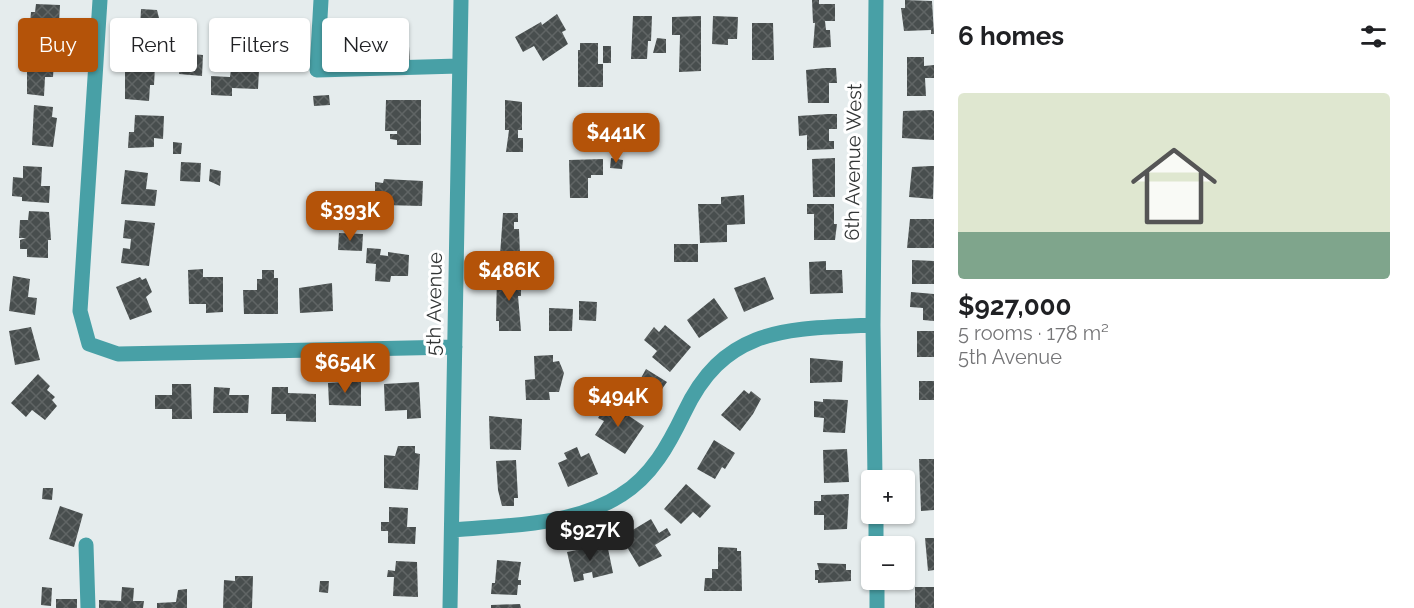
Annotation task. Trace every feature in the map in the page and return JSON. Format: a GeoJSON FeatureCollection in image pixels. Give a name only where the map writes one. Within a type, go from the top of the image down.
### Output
{"type":"FeatureCollection","features":[{"type":"Feature","properties":{"kind":"street"},"geometry":{"type":"LineString","coordinates":[[100,0],[80,311],[89,344],[118,354],[455,347]]}},
{"type":"Feature","properties":{"kind":"street"},"geometry":{"type":"LineString","coordinates":[[321,0],[317,70],[459,66]]}},
{"type":"Feature","properties":{"kind":"street","name":"5th Avenue"},"geometry":{"type":"LineString","coordinates":[[450,608],[460,0]]}},
{"type":"Feature","properties":{"kind":"street","name":"6th Avenue West"},"geometry":{"type":"LineString","coordinates":[[875,470],[873,325],[876,0]]}},
{"type":"Feature","properties":{"kind":"street"},"geometry":{"type":"LineString","coordinates":[[453,530],[529,523],[598,508],[622,494],[645,475],[663,454],[688,403],[704,380],[723,360],[748,341],[777,331],[873,325]]}},
{"type":"Feature","properties":{"kind":"street"},"geometry":{"type":"LineString","coordinates":[[86,545],[88,608]]}},
{"type":"Feature","properties":{"kind":"street"},"geometry":{"type":"LineString","coordinates":[[877,590],[877,608]]}},
{"type":"Feature","properties":{"kind":"building"},"geometry":{"type":"Polygon","coordinates":[[[812,0],[819,0],[819,4],[835,4],[835,21],[825,21],[826,30],[830,30],[831,47],[813,48],[815,23],[813,23],[812,0]]]}},
{"type":"Feature","properties":{"kind":"building"},"geometry":{"type":"Polygon","coordinates":[[[905,0],[932,1],[934,34],[931,34],[931,30],[904,31],[901,8],[905,8],[905,0]]]}},
{"type":"Feature","properties":{"kind":"building"},"geometry":{"type":"Polygon","coordinates":[[[36,4],[60,5],[59,18],[30,18],[31,12],[35,12],[36,4]]]}},
{"type":"Feature","properties":{"kind":"building"},"geometry":{"type":"Polygon","coordinates":[[[141,9],[157,10],[159,18],[141,18],[141,9]]]}},
{"type":"Feature","properties":{"kind":"building"},"geometry":{"type":"Polygon","coordinates":[[[557,14],[566,30],[562,32],[568,44],[543,61],[534,46],[523,52],[515,37],[541,22],[542,25],[557,14]]]}},
{"type":"Feature","properties":{"kind":"building"},"geometry":{"type":"Polygon","coordinates":[[[633,16],[652,16],[651,41],[648,41],[647,59],[631,59],[633,16]]]}},
{"type":"Feature","properties":{"kind":"building"},"geometry":{"type":"Polygon","coordinates":[[[701,16],[701,71],[679,72],[680,35],[672,35],[672,17],[701,16]]]}},
{"type":"Feature","properties":{"kind":"building"},"geometry":{"type":"Polygon","coordinates":[[[713,16],[738,17],[737,39],[728,39],[728,45],[712,44],[713,16]]]}},
{"type":"Feature","properties":{"kind":"building"},"geometry":{"type":"Polygon","coordinates":[[[752,23],[773,23],[774,60],[752,60],[752,23]]]}},
{"type":"Feature","properties":{"kind":"building"},"geometry":{"type":"Polygon","coordinates":[[[322,35],[322,63],[320,63],[322,35]]]}},
{"type":"Feature","properties":{"kind":"building"},"geometry":{"type":"Polygon","coordinates":[[[657,38],[666,39],[666,53],[653,53],[657,38]]]}},
{"type":"Feature","properties":{"kind":"building"},"geometry":{"type":"Polygon","coordinates":[[[580,43],[598,43],[598,64],[603,64],[603,87],[578,87],[580,43]]]}},
{"type":"Feature","properties":{"kind":"building"},"geometry":{"type":"Polygon","coordinates":[[[603,46],[611,46],[611,63],[603,63],[603,46]]]}},
{"type":"Feature","properties":{"kind":"building"},"geometry":{"type":"Polygon","coordinates":[[[197,54],[203,55],[202,76],[179,74],[179,72],[197,72],[197,54]]]}},
{"type":"Feature","properties":{"kind":"building"},"geometry":{"type":"Polygon","coordinates":[[[907,57],[924,57],[924,66],[934,65],[934,78],[925,78],[926,96],[907,96],[907,57]]]}},
{"type":"Feature","properties":{"kind":"building"},"geometry":{"type":"Polygon","coordinates":[[[836,68],[837,83],[829,83],[829,103],[808,103],[806,70],[836,68]]]}},
{"type":"Feature","properties":{"kind":"building"},"geometry":{"type":"Polygon","coordinates":[[[27,72],[53,72],[53,77],[45,77],[44,96],[27,94],[27,72]]]}},
{"type":"Feature","properties":{"kind":"building"},"geometry":{"type":"Polygon","coordinates":[[[125,72],[155,72],[154,85],[150,85],[149,101],[125,99],[125,72]]]}},
{"type":"Feature","properties":{"kind":"building"},"geometry":{"type":"Polygon","coordinates":[[[231,72],[259,72],[258,89],[232,88],[232,96],[211,95],[211,76],[230,77],[231,72]]]}},
{"type":"Feature","properties":{"kind":"building"},"geometry":{"type":"Polygon","coordinates":[[[329,95],[330,105],[314,106],[313,96],[329,95]]]}},
{"type":"Feature","properties":{"kind":"building"},"geometry":{"type":"Polygon","coordinates":[[[386,100],[421,100],[421,145],[397,145],[397,140],[390,139],[390,134],[397,134],[397,131],[385,131],[386,100]]]}},
{"type":"Feature","properties":{"kind":"building"},"geometry":{"type":"Polygon","coordinates":[[[505,100],[522,102],[522,130],[518,130],[518,138],[523,138],[523,152],[506,152],[509,130],[505,130],[505,100]]]}},
{"type":"Feature","properties":{"kind":"building"},"geometry":{"type":"Polygon","coordinates":[[[34,105],[53,107],[52,117],[57,118],[53,147],[32,145],[34,105]]]}},
{"type":"Feature","properties":{"kind":"building"},"geometry":{"type":"Polygon","coordinates":[[[903,111],[934,111],[934,140],[902,138],[903,111]]]}},
{"type":"Feature","properties":{"kind":"building"},"geometry":{"type":"Polygon","coordinates":[[[837,114],[837,129],[829,129],[829,141],[834,141],[834,149],[807,150],[807,135],[799,136],[798,116],[837,114]]]}},
{"type":"Feature","properties":{"kind":"building"},"geometry":{"type":"Polygon","coordinates":[[[135,115],[164,116],[163,139],[154,138],[154,147],[128,148],[129,132],[134,132],[135,115]]]}},
{"type":"Feature","properties":{"kind":"building"},"geometry":{"type":"Polygon","coordinates":[[[173,142],[182,143],[181,154],[173,154],[173,142]]]}},
{"type":"Feature","properties":{"kind":"building"},"geometry":{"type":"Polygon","coordinates":[[[611,158],[623,160],[622,169],[610,168],[611,158]]]}},
{"type":"Feature","properties":{"kind":"building"},"geometry":{"type":"Polygon","coordinates":[[[835,158],[835,197],[813,197],[812,159],[835,158]]]}},
{"type":"Feature","properties":{"kind":"building"},"geometry":{"type":"Polygon","coordinates":[[[603,159],[603,175],[591,175],[591,178],[588,178],[588,198],[570,198],[569,160],[603,159]]]}},
{"type":"Feature","properties":{"kind":"building"},"geometry":{"type":"Polygon","coordinates":[[[181,162],[201,163],[200,182],[180,181],[181,162]]]}},
{"type":"Feature","properties":{"kind":"building"},"geometry":{"type":"Polygon","coordinates":[[[23,166],[42,167],[41,186],[50,186],[49,203],[22,201],[22,197],[12,196],[13,177],[23,178],[23,166]]]}},
{"type":"Feature","properties":{"kind":"building"},"geometry":{"type":"Polygon","coordinates":[[[934,166],[933,199],[909,197],[912,167],[934,166]]]}},
{"type":"Feature","properties":{"kind":"building"},"geometry":{"type":"Polygon","coordinates":[[[210,169],[221,171],[220,186],[209,181],[210,169]]]}},
{"type":"Feature","properties":{"kind":"building"},"geometry":{"type":"Polygon","coordinates":[[[125,170],[148,173],[146,189],[157,190],[155,206],[121,204],[125,170]]]}},
{"type":"Feature","properties":{"kind":"building"},"geometry":{"type":"Polygon","coordinates":[[[384,179],[423,181],[422,206],[383,205],[384,192],[375,192],[375,182],[383,183],[384,179]]]}},
{"type":"Feature","properties":{"kind":"building"},"geometry":{"type":"Polygon","coordinates":[[[744,195],[745,224],[727,225],[727,242],[700,243],[698,204],[721,204],[721,197],[744,195]]]}},
{"type":"Feature","properties":{"kind":"building"},"geometry":{"type":"Polygon","coordinates":[[[807,204],[834,204],[834,224],[837,224],[835,240],[814,240],[814,214],[807,214],[807,204]]]}},
{"type":"Feature","properties":{"kind":"building"},"geometry":{"type":"Polygon","coordinates":[[[29,211],[49,212],[51,240],[48,240],[48,258],[27,257],[27,249],[20,249],[20,240],[26,238],[19,238],[20,220],[28,220],[29,211]]]}},
{"type":"Feature","properties":{"kind":"building"},"geometry":{"type":"Polygon","coordinates":[[[503,213],[518,213],[518,222],[514,222],[514,229],[519,229],[520,254],[500,255],[503,213]]]}},
{"type":"Feature","properties":{"kind":"building"},"geometry":{"type":"Polygon","coordinates":[[[910,219],[934,219],[934,248],[907,248],[910,219]]]}},
{"type":"Feature","properties":{"kind":"building"},"geometry":{"type":"Polygon","coordinates":[[[125,220],[155,223],[149,266],[121,263],[123,248],[130,249],[131,239],[123,238],[125,220]]]}},
{"type":"Feature","properties":{"kind":"building"},"geometry":{"type":"Polygon","coordinates":[[[339,233],[363,234],[362,251],[338,250],[339,233]]]}},
{"type":"Feature","properties":{"kind":"building"},"geometry":{"type":"Polygon","coordinates":[[[674,244],[698,244],[698,262],[674,262],[674,244]]]}},
{"type":"Feature","properties":{"kind":"building"},"geometry":{"type":"Polygon","coordinates":[[[367,248],[381,249],[380,255],[388,256],[388,252],[409,255],[408,276],[391,276],[390,282],[375,281],[376,264],[366,263],[367,248]]]}},
{"type":"Feature","properties":{"kind":"building"},"geometry":{"type":"Polygon","coordinates":[[[912,260],[934,261],[934,284],[912,284],[912,260]]]}},
{"type":"Feature","properties":{"kind":"building"},"geometry":{"type":"Polygon","coordinates":[[[826,261],[826,270],[842,270],[843,293],[810,294],[809,262],[826,261]]]}},
{"type":"Feature","properties":{"kind":"building"},"geometry":{"type":"Polygon","coordinates":[[[203,269],[203,277],[223,277],[223,312],[206,313],[206,304],[189,304],[188,270],[203,269]]]}},
{"type":"Feature","properties":{"kind":"building"},"geometry":{"type":"Polygon","coordinates":[[[262,270],[274,270],[274,278],[278,278],[278,314],[244,314],[243,290],[257,290],[257,279],[262,279],[262,270]]]}},
{"type":"Feature","properties":{"kind":"building"},"geometry":{"type":"Polygon","coordinates":[[[497,274],[521,274],[521,296],[518,296],[521,331],[499,331],[499,321],[496,321],[497,274]]]}},
{"type":"Feature","properties":{"kind":"building"},"geometry":{"type":"Polygon","coordinates":[[[13,276],[30,279],[28,297],[37,298],[35,315],[9,311],[13,276]]]}},
{"type":"Feature","properties":{"kind":"building"},"geometry":{"type":"Polygon","coordinates":[[[140,277],[142,280],[146,278],[152,292],[146,297],[152,312],[130,320],[116,287],[140,277]]]}},
{"type":"Feature","properties":{"kind":"building"},"geometry":{"type":"Polygon","coordinates":[[[765,277],[774,299],[744,312],[734,288],[765,277]]]}},
{"type":"Feature","properties":{"kind":"building"},"geometry":{"type":"Polygon","coordinates":[[[332,283],[333,311],[300,313],[299,288],[332,283]]]}},
{"type":"Feature","properties":{"kind":"building"},"geometry":{"type":"Polygon","coordinates":[[[911,292],[934,294],[934,321],[923,320],[923,308],[910,307],[911,292]]]}},
{"type":"Feature","properties":{"kind":"building"},"geometry":{"type":"Polygon","coordinates":[[[714,298],[728,318],[699,338],[687,320],[714,298]]]}},
{"type":"Feature","properties":{"kind":"building"},"geometry":{"type":"Polygon","coordinates":[[[579,301],[597,302],[596,321],[579,320],[579,301]]]}},
{"type":"Feature","properties":{"kind":"building"},"geometry":{"type":"Polygon","coordinates":[[[549,308],[573,309],[572,331],[549,331],[549,308]]]}},
{"type":"Feature","properties":{"kind":"building"},"geometry":{"type":"Polygon","coordinates":[[[665,325],[691,347],[670,372],[652,357],[657,351],[644,340],[654,327],[659,332],[665,325]]]}},
{"type":"Feature","properties":{"kind":"building"},"geometry":{"type":"Polygon","coordinates":[[[31,327],[40,360],[15,365],[9,331],[31,327]]]}},
{"type":"Feature","properties":{"kind":"building"},"geometry":{"type":"Polygon","coordinates":[[[917,331],[934,331],[934,357],[917,357],[917,331]]]}},
{"type":"Feature","properties":{"kind":"building"},"geometry":{"type":"Polygon","coordinates":[[[553,355],[553,362],[559,361],[564,373],[559,392],[549,392],[550,400],[526,400],[525,380],[535,379],[534,356],[553,355]]]}},
{"type":"Feature","properties":{"kind":"building"},"geometry":{"type":"Polygon","coordinates":[[[810,358],[843,361],[842,382],[810,383],[810,358]]]}},
{"type":"Feature","properties":{"kind":"building"},"geometry":{"type":"Polygon","coordinates":[[[646,369],[667,382],[648,409],[630,398],[646,369]]]}},
{"type":"Feature","properties":{"kind":"building"},"geometry":{"type":"Polygon","coordinates":[[[38,374],[50,386],[47,390],[55,397],[52,400],[57,406],[45,420],[32,410],[26,417],[11,403],[38,374]]]}},
{"type":"Feature","properties":{"kind":"building"},"geometry":{"type":"Polygon","coordinates":[[[361,381],[361,406],[329,405],[328,383],[361,381]]]}},
{"type":"Feature","properties":{"kind":"building"},"geometry":{"type":"Polygon","coordinates":[[[919,381],[934,381],[934,400],[919,400],[919,381]]]}},
{"type":"Feature","properties":{"kind":"building"},"geometry":{"type":"Polygon","coordinates":[[[419,382],[421,418],[407,419],[407,410],[385,411],[384,384],[419,382]]]}},
{"type":"Feature","properties":{"kind":"building"},"geometry":{"type":"Polygon","coordinates":[[[172,384],[191,384],[192,419],[172,419],[172,409],[155,409],[155,395],[172,395],[172,384]]]}},
{"type":"Feature","properties":{"kind":"building"},"geometry":{"type":"Polygon","coordinates":[[[214,387],[230,388],[229,395],[249,395],[248,413],[213,413],[214,387]]]}},
{"type":"Feature","properties":{"kind":"building"},"geometry":{"type":"Polygon","coordinates":[[[272,387],[288,387],[288,393],[316,394],[316,422],[286,421],[286,414],[271,414],[272,387]]]}},
{"type":"Feature","properties":{"kind":"building"},"geometry":{"type":"Polygon","coordinates":[[[744,390],[749,394],[751,391],[761,399],[740,431],[721,415],[744,390]]]}},
{"type":"Feature","properties":{"kind":"building"},"geometry":{"type":"Polygon","coordinates":[[[823,399],[848,400],[845,433],[823,432],[824,418],[814,417],[814,401],[823,402],[823,399]]]}},
{"type":"Feature","properties":{"kind":"building"},"geometry":{"type":"Polygon","coordinates":[[[608,402],[644,426],[625,454],[595,435],[604,421],[598,418],[608,402]]]}},
{"type":"Feature","properties":{"kind":"building"},"geometry":{"type":"Polygon","coordinates":[[[489,416],[522,419],[521,450],[490,449],[489,416]]]}},
{"type":"Feature","properties":{"kind":"building"},"geometry":{"type":"Polygon","coordinates":[[[714,440],[735,453],[725,469],[722,467],[715,479],[697,469],[714,440]]]}},
{"type":"Feature","properties":{"kind":"building"},"geometry":{"type":"Polygon","coordinates":[[[398,446],[415,446],[415,453],[420,454],[418,490],[384,488],[384,455],[395,456],[398,446]]]}},
{"type":"Feature","properties":{"kind":"building"},"geometry":{"type":"Polygon","coordinates":[[[577,447],[581,457],[589,453],[598,474],[568,487],[558,463],[567,459],[564,453],[577,447]]]}},
{"type":"Feature","properties":{"kind":"building"},"geometry":{"type":"Polygon","coordinates":[[[847,449],[849,482],[824,483],[823,450],[847,449]]]}},
{"type":"Feature","properties":{"kind":"building"},"geometry":{"type":"Polygon","coordinates":[[[919,459],[934,459],[934,510],[921,511],[919,459]]]}},
{"type":"Feature","properties":{"kind":"building"},"geometry":{"type":"Polygon","coordinates":[[[516,460],[518,498],[514,498],[514,506],[502,506],[498,490],[496,461],[516,460]]]}},
{"type":"Feature","properties":{"kind":"building"},"geometry":{"type":"Polygon","coordinates":[[[686,484],[711,506],[700,518],[693,512],[681,524],[664,509],[686,484]]]}},
{"type":"Feature","properties":{"kind":"building"},"geometry":{"type":"Polygon","coordinates":[[[43,488],[53,488],[52,500],[42,499],[43,488]]]}},
{"type":"Feature","properties":{"kind":"building"},"geometry":{"type":"Polygon","coordinates":[[[849,494],[847,529],[824,530],[824,515],[814,515],[814,501],[821,501],[821,495],[849,494]]]}},
{"type":"Feature","properties":{"kind":"building"},"geometry":{"type":"Polygon","coordinates":[[[60,506],[83,514],[74,547],[49,539],[60,506]]]}},
{"type":"Feature","properties":{"kind":"building"},"geometry":{"type":"Polygon","coordinates":[[[389,507],[408,508],[407,527],[416,527],[415,544],[388,543],[388,531],[381,531],[381,522],[389,522],[389,507]]]}},
{"type":"Feature","properties":{"kind":"building"},"geometry":{"type":"Polygon","coordinates":[[[651,519],[659,533],[667,528],[671,535],[655,545],[662,556],[639,567],[621,537],[651,519]]]}},
{"type":"Feature","properties":{"kind":"building"},"geometry":{"type":"Polygon","coordinates":[[[925,538],[934,538],[934,570],[928,571],[925,538]]]}},
{"type":"Feature","properties":{"kind":"building"},"geometry":{"type":"Polygon","coordinates":[[[607,544],[613,573],[593,578],[592,572],[583,574],[584,580],[574,582],[567,552],[607,544]]]}},
{"type":"Feature","properties":{"kind":"building"},"geometry":{"type":"Polygon","coordinates":[[[718,547],[737,548],[737,551],[741,551],[742,591],[704,591],[705,578],[712,578],[712,569],[718,569],[718,547]]]}},
{"type":"Feature","properties":{"kind":"building"},"geometry":{"type":"Polygon","coordinates":[[[497,560],[521,562],[518,580],[521,580],[521,585],[518,585],[517,595],[491,594],[492,583],[495,583],[497,560]]]}},
{"type":"Feature","properties":{"kind":"building"},"geometry":{"type":"Polygon","coordinates":[[[396,561],[417,562],[418,597],[393,596],[394,577],[387,577],[388,570],[395,571],[396,561]]]}},
{"type":"Feature","properties":{"kind":"building"},"geometry":{"type":"Polygon","coordinates":[[[817,563],[846,564],[846,570],[851,570],[851,581],[818,583],[818,580],[815,580],[815,570],[819,570],[817,563]]]}},
{"type":"Feature","properties":{"kind":"building"},"geometry":{"type":"Polygon","coordinates":[[[235,576],[253,576],[252,608],[223,608],[224,580],[235,581],[235,576]]]}},
{"type":"Feature","properties":{"kind":"building"},"geometry":{"type":"Polygon","coordinates":[[[320,581],[329,581],[328,593],[319,592],[320,581]]]}},
{"type":"Feature","properties":{"kind":"building"},"geometry":{"type":"Polygon","coordinates":[[[42,587],[52,588],[51,606],[41,605],[42,587]]]}},
{"type":"Feature","properties":{"kind":"building"},"geometry":{"type":"Polygon","coordinates":[[[122,587],[134,588],[133,601],[144,601],[143,608],[99,608],[99,600],[121,601],[122,587]]]}},
{"type":"Feature","properties":{"kind":"building"},"geometry":{"type":"Polygon","coordinates":[[[915,587],[934,587],[934,608],[915,608],[915,587]]]}},
{"type":"Feature","properties":{"kind":"building"},"geometry":{"type":"Polygon","coordinates":[[[187,589],[187,608],[157,608],[157,603],[176,602],[178,590],[187,589]]]}},
{"type":"Feature","properties":{"kind":"building"},"geometry":{"type":"Polygon","coordinates":[[[56,599],[77,599],[77,608],[56,608],[56,599]]]}},
{"type":"Feature","properties":{"kind":"building"},"geometry":{"type":"Polygon","coordinates":[[[520,604],[521,608],[491,608],[491,605],[520,604]]]}}]}
